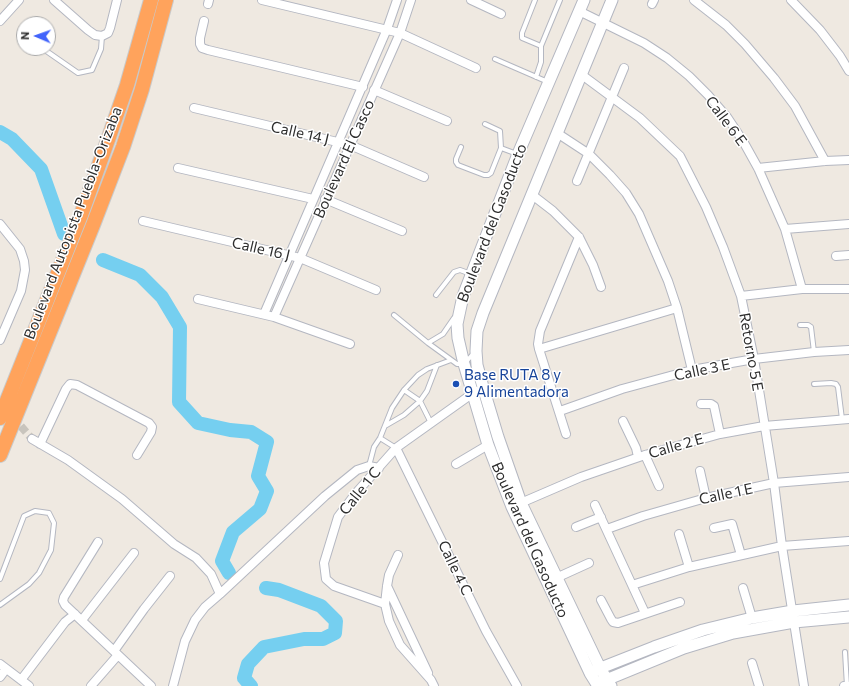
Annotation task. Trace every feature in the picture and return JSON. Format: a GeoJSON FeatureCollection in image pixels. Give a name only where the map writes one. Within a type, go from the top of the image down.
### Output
{"type":"FeatureCollection","features":[{"type":"Feature","properties":{"kind":"highway","name":"Boulevard Autopista Puebla-Orizaba"},"geometry":{"type":"LineString","coordinates":[[0,418],[81,215],[127,85],[151,0]]}},
{"type":"Feature","properties":{"kind":"highway","name":"Boulevard Autopista Puebla-Orizaba"},"geometry":{"type":"LineString","coordinates":[[0,455],[93,225],[125,139],[151,60],[166,0]]}},
{"type":"Feature","properties":{"kind":"street"},"geometry":{"type":"LineString","coordinates":[[0,21],[18,0]]}},
{"type":"Feature","properties":{"kind":"street"},"geometry":{"type":"LineString","coordinates":[[54,0],[88,30],[95,35],[102,36],[108,33],[117,0]]}},
{"type":"Feature","properties":{"kind":"street"},"geometry":{"type":"LineString","coordinates":[[262,0],[403,34],[476,68]]}},
{"type":"Feature","properties":{"kind":"street","name":"Boulevard El Casco"},"geometry":{"type":"LineString","coordinates":[[264,314],[363,87],[387,29],[397,0]]}},
{"type":"Feature","properties":{"kind":"street","name":"Boulevard El Casco"},"geometry":{"type":"LineString","coordinates":[[274,316],[374,90],[403,34],[411,0]]}},
{"type":"Feature","properties":{"kind":"street"},"geometry":{"type":"LineString","coordinates":[[471,0],[501,14]]}},
{"type":"Feature","properties":{"kind":"street","name":"Boulevard del Gasoducto"},"geometry":{"type":"LineString","coordinates":[[584,0],[518,154],[471,274],[459,309],[457,324],[458,338],[464,364],[488,444],[595,670]]}},
{"type":"Feature","properties":{"kind":"street","name":"Boulevard del Gasoducto"},"geometry":{"type":"LineString","coordinates":[[595,670],[556,578],[517,505],[483,387],[477,364],[476,351],[477,331],[483,313],[612,0]]}},
{"type":"Feature","properties":{"kind":"street"},"geometry":{"type":"LineString","coordinates":[[694,0],[736,34],[774,78],[795,106],[825,161]]}},
{"type":"Feature","properties":{"kind":"street"},"geometry":{"type":"LineString","coordinates":[[791,0],[820,30],[840,56],[849,71]]}},
{"type":"Feature","properties":{"kind":"street","name":"Calle 6 E"},"geometry":{"type":"LineString","coordinates":[[579,11],[644,43],[667,58],[689,76],[727,117],[743,141],[758,168],[784,229],[802,289]]}},
{"type":"Feature","properties":{"kind":"street"},"geometry":{"type":"LineString","coordinates":[[204,20],[200,38],[202,48],[363,87]]}},
{"type":"Feature","properties":{"kind":"street"},"geometry":{"type":"LineString","coordinates":[[577,181],[624,68]]}},
{"type":"Feature","properties":{"kind":"street","name":"Retorno 5 E"},"geometry":{"type":"LineString","coordinates":[[582,75],[640,118],[680,156],[706,207],[741,296],[754,359],[804,686]]}},
{"type":"Feature","properties":{"kind":"street"},"geometry":{"type":"LineString","coordinates":[[374,90],[447,121]]}},
{"type":"Feature","properties":{"kind":"street","name":"Calle 14 J"},"geometry":{"type":"LineString","coordinates":[[194,108],[350,145],[424,177]]}},
{"type":"Feature","properties":{"kind":"street"},"geometry":{"type":"LineString","coordinates":[[557,133],[589,154],[626,193],[639,214],[668,281],[677,308],[692,370]]}},
{"type":"Feature","properties":{"kind":"street"},"geometry":{"type":"LineString","coordinates":[[758,168],[849,160]]}},
{"type":"Feature","properties":{"kind":"street"},"geometry":{"type":"LineString","coordinates":[[178,168],[313,199]]}},
{"type":"Feature","properties":{"kind":"street"},"geometry":{"type":"LineString","coordinates":[[531,194],[553,211],[579,237],[593,265],[601,287]]}},
{"type":"Feature","properties":{"kind":"street"},"geometry":{"type":"LineString","coordinates":[[325,199],[402,232]]}},
{"type":"Feature","properties":{"kind":"street","name":"Calle 16 J"},"geometry":{"type":"LineString","coordinates":[[143,221],[300,258],[376,290]]}},
{"type":"Feature","properties":{"kind":"street"},"geometry":{"type":"LineString","coordinates":[[0,224],[20,249],[25,270],[21,291],[0,340]]}},
{"type":"Feature","properties":{"kind":"street"},"geometry":{"type":"LineString","coordinates":[[784,229],[849,224]]}},
{"type":"Feature","properties":{"kind":"street"},"geometry":{"type":"LineString","coordinates":[[566,434],[538,344],[540,331],[579,237]]}},
{"type":"Feature","properties":{"kind":"street"},"geometry":{"type":"LineString","coordinates":[[836,256],[849,256]]}},
{"type":"Feature","properties":{"kind":"street"},"geometry":{"type":"LineString","coordinates":[[741,296],[802,289],[849,289]]}},
{"type":"Feature","properties":{"kind":"street"},"geometry":{"type":"LineString","coordinates":[[198,298],[274,316],[350,344]]}},
{"type":"Feature","properties":{"kind":"street"},"geometry":{"type":"LineString","coordinates":[[539,349],[677,308]]}},
{"type":"Feature","properties":{"kind":"street","name":"Calle 3 E"},"geometry":{"type":"LineString","coordinates":[[560,411],[622,389],[692,370],[754,359],[814,352],[849,350]]}},
{"type":"Feature","properties":{"kind":"street"},"geometry":{"type":"LineString","coordinates":[[40,444],[66,389],[70,384],[77,385],[149,423],[152,427],[151,432],[138,455]]}},
{"type":"Feature","properties":{"kind":"street","name":"Calle 1 C"},"geometry":{"type":"LineString","coordinates":[[385,604],[334,586],[326,579],[324,563],[338,517],[356,493],[396,448],[473,392],[483,387]]}},
{"type":"Feature","properties":{"kind":"street"},"geometry":{"type":"LineString","coordinates":[[701,404],[710,404],[714,406],[720,434]]}},
{"type":"Feature","properties":{"kind":"street","name":"Calle 2 E"},"geometry":{"type":"LineString","coordinates":[[517,505],[581,478],[641,456],[720,434],[764,426],[845,419]]}},
{"type":"Feature","properties":{"kind":"street"},"geometry":{"type":"LineString","coordinates":[[623,421],[636,448],[659,486]]}},
{"type":"Feature","properties":{"kind":"street"},"geometry":{"type":"LineString","coordinates":[[32,439],[68,460],[122,498],[174,544],[196,558],[211,574],[220,594]]}},
{"type":"Feature","properties":{"kind":"street"},"geometry":{"type":"LineString","coordinates":[[456,464],[488,444]]}},
{"type":"Feature","properties":{"kind":"street","name":"Calle 4 C"},"geometry":{"type":"LineString","coordinates":[[396,448],[486,631],[518,686]]}},
{"type":"Feature","properties":{"kind":"street"},"geometry":{"type":"LineString","coordinates":[[173,686],[185,641],[195,620],[204,607],[220,594],[325,496],[357,470],[369,466],[379,468]]}},
{"type":"Feature","properties":{"kind":"street"},"geometry":{"type":"LineString","coordinates":[[700,471],[706,498]]}},
{"type":"Feature","properties":{"kind":"street","name":"Calle 1 E"},"geometry":{"type":"LineString","coordinates":[[607,529],[643,516],[706,498],[774,484],[849,477]]}},
{"type":"Feature","properties":{"kind":"street"},"geometry":{"type":"LineString","coordinates":[[595,505],[645,613]]}},
{"type":"Feature","properties":{"kind":"street"},"geometry":{"type":"LineString","coordinates":[[576,527],[601,517]]}},
{"type":"Feature","properties":{"kind":"street"},"geometry":{"type":"LineString","coordinates":[[714,528],[732,524],[741,555]]}},
{"type":"Feature","properties":{"kind":"street"},"geometry":{"type":"LineString","coordinates":[[679,534],[689,567]]}},
{"type":"Feature","properties":{"kind":"street"},"geometry":{"type":"LineString","coordinates":[[632,585],[689,567],[782,546],[849,541]]}},
{"type":"Feature","properties":{"kind":"street"},"geometry":{"type":"LineString","coordinates":[[98,542],[63,601],[65,605],[151,686]]}},
{"type":"Feature","properties":{"kind":"street"},"geometry":{"type":"LineString","coordinates":[[82,620],[134,553]]}},
{"type":"Feature","properties":{"kind":"street"},"geometry":{"type":"LineString","coordinates":[[398,555],[389,575],[387,586],[385,604],[389,621],[400,646],[433,683]]}},
{"type":"Feature","properties":{"kind":"street"},"geometry":{"type":"LineString","coordinates":[[556,578],[589,563]]}},
{"type":"Feature","properties":{"kind":"street"},"geometry":{"type":"LineString","coordinates":[[91,686],[116,653],[144,609],[170,576]]}},
{"type":"Feature","properties":{"kind":"street"},"geometry":{"type":"LineString","coordinates":[[387,586],[433,683]]}},
{"type":"Feature","properties":{"kind":"street"},"geometry":{"type":"LineString","coordinates":[[743,588],[752,618]]}},
{"type":"Feature","properties":{"kind":"street"},"geometry":{"type":"LineString","coordinates":[[601,600],[611,619],[618,623],[680,602]]}},
{"type":"Feature","properties":{"kind":"street"},"geometry":{"type":"LineString","coordinates":[[849,606],[792,611],[752,618],[710,628],[680,637],[595,670],[603,684],[662,656],[705,641],[760,628],[794,622],[849,617]]}},
{"type":"Feature","properties":{"kind":"street"},"geometry":{"type":"LineString","coordinates":[[21,680],[65,622],[75,614]]}},
{"type":"Feature","properties":{"kind":"street"},"geometry":{"type":"LineString","coordinates":[[752,663],[759,686]]}},
{"type":"Feature","properties":{"kind":"street"},"geometry":{"type":"LineString","coordinates":[[0,677],[3,666],[29,686]]}},
{"type":"Feature","properties":{"kind":"lane"},"geometry":{"type":"LineString","coordinates":[[535,0],[522,32],[522,38],[541,46]]}},
{"type":"Feature","properties":{"kind":"lane"},"geometry":{"type":"LineString","coordinates":[[536,77],[541,62],[541,46],[560,0]]}},
{"type":"Feature","properties":{"kind":"lane"},"geometry":{"type":"LineString","coordinates":[[54,56],[78,73],[92,70],[102,49],[102,36]]}},
{"type":"Feature","properties":{"kind":"lane"},"geometry":{"type":"LineString","coordinates":[[495,60],[548,82]]}},
{"type":"Feature","properties":{"kind":"lane"},"geometry":{"type":"LineString","coordinates":[[461,147],[456,158],[458,165],[488,176],[501,148],[500,131],[486,124]]}},
{"type":"Feature","properties":{"kind":"lane"},"geometry":{"type":"LineString","coordinates":[[501,148],[518,154]]}},
{"type":"Feature","properties":{"kind":"lane"},"geometry":{"type":"LineString","coordinates":[[436,295],[454,272],[460,270],[471,274]]}},
{"type":"Feature","properties":{"kind":"lane"},"geometry":{"type":"LineString","coordinates":[[428,343],[443,334],[450,326],[459,309]]}},
{"type":"Feature","properties":{"kind":"lane"},"geometry":{"type":"LineString","coordinates":[[394,315],[428,343],[457,364],[464,364],[476,351]]}},
{"type":"Feature","properties":{"kind":"lane"},"geometry":{"type":"LineString","coordinates":[[800,325],[808,325],[811,327],[814,352]]}},
{"type":"Feature","properties":{"kind":"lane"},"geometry":{"type":"LineString","coordinates":[[369,466],[374,447],[380,438],[392,408],[404,390],[418,375],[437,365],[451,360]]}},
{"type":"Feature","properties":{"kind":"lane"},"geometry":{"type":"LineString","coordinates":[[384,427],[404,415],[420,401],[427,391],[437,365]]}},
{"type":"Feature","properties":{"kind":"lane"},"geometry":{"type":"LineString","coordinates":[[814,384],[836,384],[845,419]]}},
{"type":"Feature","properties":{"kind":"lane"},"geometry":{"type":"LineString","coordinates":[[404,390],[420,401],[431,423]]}},
{"type":"Feature","properties":{"kind":"lane"},"geometry":{"type":"LineString","coordinates":[[380,438],[396,448]]}},
{"type":"Feature","properties":{"kind":"lane"},"geometry":{"type":"LineString","coordinates":[[0,579],[24,516],[35,511],[49,513],[54,523],[51,550],[39,573],[29,584],[0,605]]}},
{"type":"Feature","properties":{"kind":"lane"},"geometry":{"type":"LineString","coordinates":[[845,652],[847,686]]}},
{"type":"Feature","properties":{"kind":"waterway"},"geometry":{"type":"LineString","coordinates":[[0,132],[12,139],[41,169],[64,234]]}},
{"type":"Feature","properties":{"kind":"waterway"},"geometry":{"type":"LineString","coordinates":[[103,260],[140,275],[162,297],[180,327],[179,402],[198,423],[230,430],[251,432],[267,442],[258,476],[267,491],[260,509],[233,532],[222,561],[229,573]]}},
{"type":"Feature","properties":{"kind":"waterway"},"geometry":{"type":"LineString","coordinates":[[251,686],[244,678],[248,664],[264,647],[304,639],[323,639],[335,633],[336,621],[321,606],[279,590],[266,588]]}},
{"type":"Feature","properties":{"kind":"tunnel"},"geometry":{"type":"LineString","coordinates":[[13,417],[32,439]]}},
{"type":"Feature","properties":{"kind":"place","name":"Base RUTA 8 y 9 Alimentadora"},"geometry":{"type":"Point","coordinates":[456,384]}}]}
